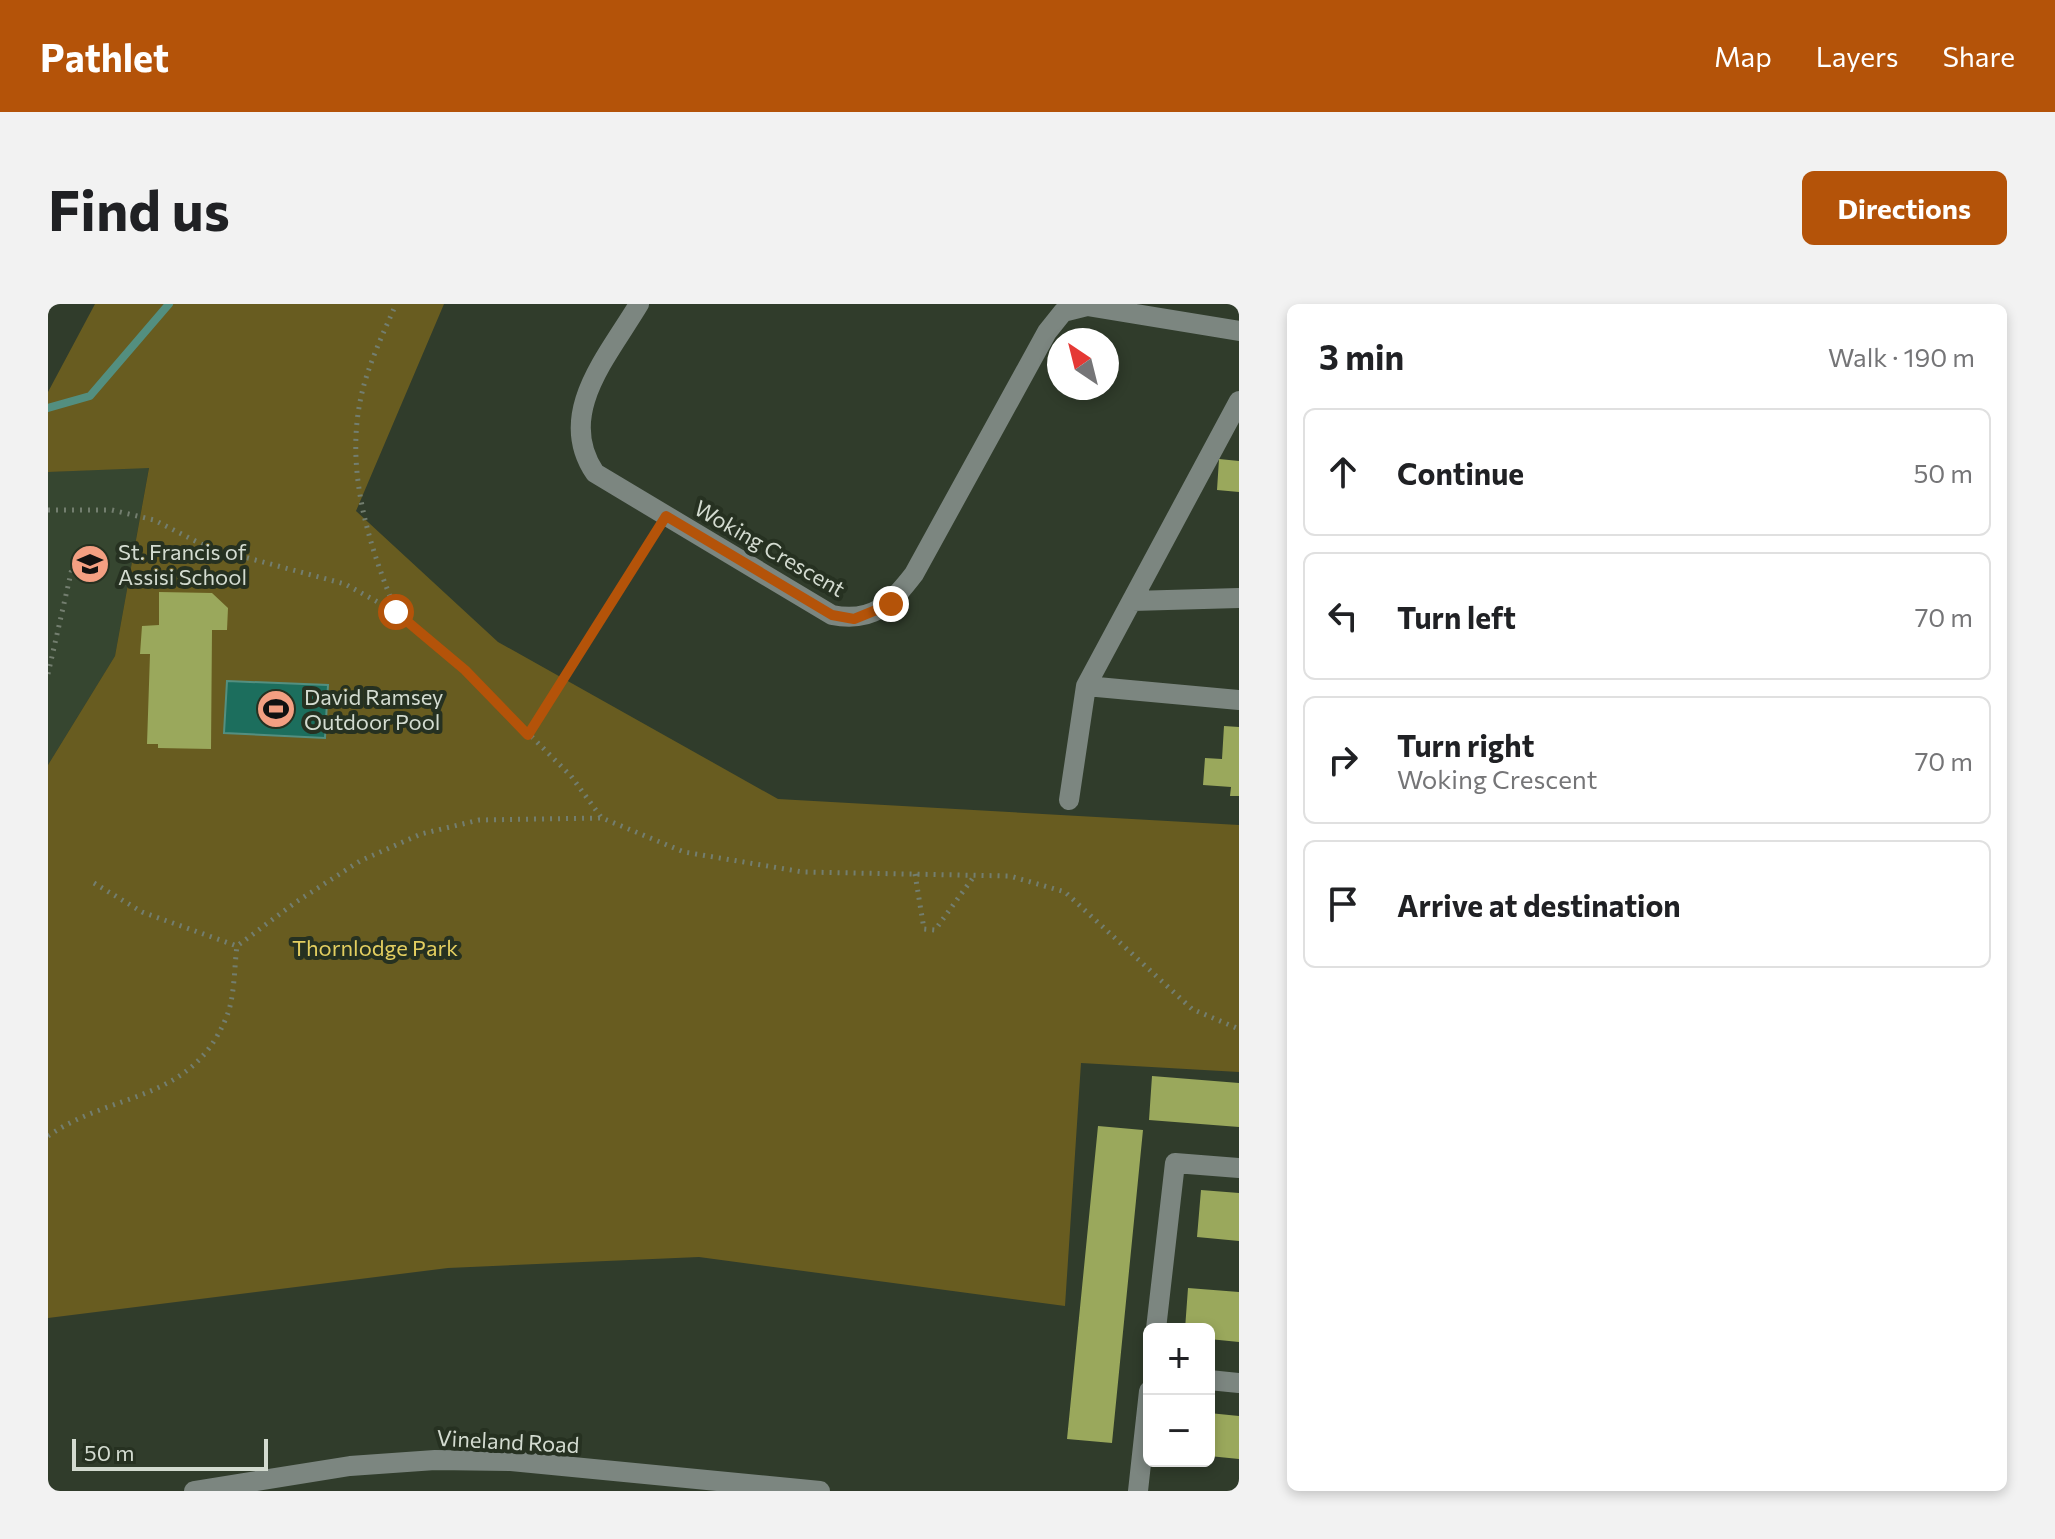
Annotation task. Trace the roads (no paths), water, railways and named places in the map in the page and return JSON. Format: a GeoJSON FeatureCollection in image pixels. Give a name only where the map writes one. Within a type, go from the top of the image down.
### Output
{"type":"FeatureCollection","features":[{"type":"Feature","properties":{"kind":"street","name":"Woking Crescent"},"geometry":{"type":"LineString","coordinates":[[639,304],[583,400],[580,441],[582,453],[595,473],[832,615],[854,619],[891,604],[914,574],[1047,332],[1063,312],[1087,306],[1239,331]]}},
{"type":"Feature","properties":{"kind":"street"},"geometry":{"type":"LineString","coordinates":[[1069,800],[1086,686],[1239,401]]}},
{"type":"Feature","properties":{"kind":"street"},"geometry":{"type":"LineString","coordinates":[[1132,601],[1239,598]]}},
{"type":"Feature","properties":{"kind":"street"},"geometry":{"type":"LineString","coordinates":[[1086,686],[1239,700]]}},
{"type":"Feature","properties":{"kind":"street"},"geometry":{"type":"LineString","coordinates":[[1157,1323],[1175,1163],[1239,1168]]}},
{"type":"Feature","properties":{"kind":"street"},"geometry":{"type":"LineString","coordinates":[[1215,1381],[1239,1383]]}},
{"type":"Feature","properties":{"kind":"street"},"geometry":{"type":"LineString","coordinates":[[1138,1491],[1149,1395]]}},
{"type":"Feature","properties":{"kind":"street","name":"Vineland Road"},"geometry":{"type":"LineString","coordinates":[[194,1491],[350,1466],[435,1460],[511,1461],[820,1491]]}},
{"type":"Feature","properties":{"kind":"water","name":"David Ramsey Outdoor Pool"},"geometry":{"type":"Polygon","coordinates":[[[227,681],[328,685],[325,738],[224,733],[227,681]]]}},
{"type":"Feature","properties":{"kind":"waterway"},"geometry":{"type":"LineString","coordinates":[[48,408],[90,396],[169,304]]}},
{"type":"Feature","properties":{"kind":"place","name":"St. Francis of Assisi School"},"geometry":{"type":"Point","coordinates":[90,564]}},
{"type":"Feature","properties":{"kind":"place","name":"David Ramsey Outdoor Pool"},"geometry":{"type":"Point","coordinates":[276,709]}},
{"type":"Feature","properties":{"kind":"park label","name":"Thornlodge Park"},"geometry":{"type":"Point","coordinates":[375,947]}}]}
